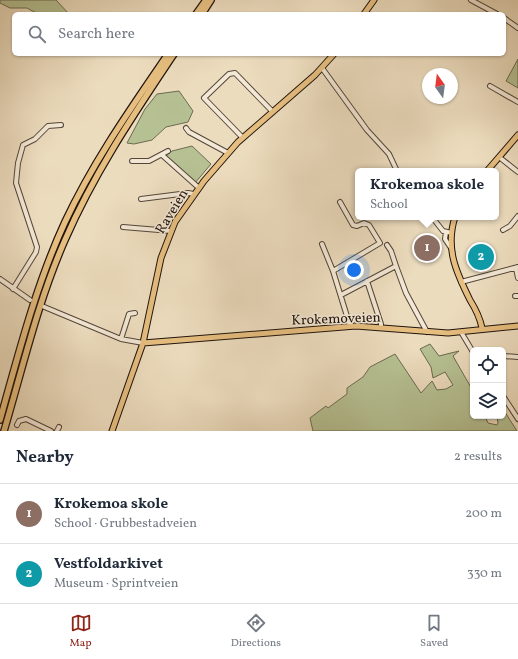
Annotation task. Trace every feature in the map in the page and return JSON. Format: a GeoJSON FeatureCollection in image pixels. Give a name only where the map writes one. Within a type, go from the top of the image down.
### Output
{"type":"FeatureCollection","features":[{"type":"Feature","properties":{"kind":"highway"},"geometry":{"type":"LineString","coordinates":[[197,12],[206,0]]}},
{"type":"Feature","properties":{"kind":"highway"},"geometry":{"type":"LineString","coordinates":[[203,12],[211,0]]}},
{"type":"Feature","properties":{"kind":"highway"},"geometry":{"type":"LineString","coordinates":[[0,420],[32,302],[54,249],[82,190],[119,126],[167,56]]}},
{"type":"Feature","properties":{"kind":"highway"},"geometry":{"type":"LineString","coordinates":[[4,431],[36,318],[64,241],[78,210],[109,153],[173,56]]}},
{"type":"Feature","properties":{"kind":"main road"},"geometry":{"type":"LineString","coordinates":[[365,12],[374,0]]}},
{"type":"Feature","properties":{"kind":"main road","name":"Raveien"},"geometry":{"type":"LineString","coordinates":[[112,431],[143,343],[161,258],[171,231],[194,194],[242,137],[322,68],[332,56]]}},
{"type":"Feature","properties":{"kind":"main road"},"geometry":{"type":"LineString","coordinates":[[489,168],[518,135]]}},
{"type":"Feature","properties":{"kind":"main road"},"geometry":{"type":"LineString","coordinates":[[454,220],[449,233],[455,268],[482,328]]}},
{"type":"Feature","properties":{"kind":"main road","name":"Krokemoveien"},"geometry":{"type":"LineString","coordinates":[[143,343],[350,326],[381,327],[427,332],[461,332],[482,328],[518,326]]}},
{"type":"Feature","properties":{"kind":"street"},"geometry":{"type":"LineString","coordinates":[[471,0],[493,12]]}},
{"type":"Feature","properties":{"kind":"street"},"geometry":{"type":"LineString","coordinates":[[506,19],[518,28]]}},
{"type":"Feature","properties":{"kind":"street"},"geometry":{"type":"LineString","coordinates":[[322,68],[367,130],[391,158],[396,168]]}},
{"type":"Feature","properties":{"kind":"street"},"geometry":{"type":"LineString","coordinates":[[242,137],[204,98],[229,74],[235,73],[272,111]]}},
{"type":"Feature","properties":{"kind":"street"},"geometry":{"type":"LineString","coordinates":[[490,86],[518,102]]}},
{"type":"Feature","properties":{"kind":"street"},"geometry":{"type":"LineString","coordinates":[[13,289],[36,252],[37,247],[16,183],[20,153],[23,145],[35,139],[47,127],[61,125]]}},
{"type":"Feature","properties":{"kind":"street"},"geometry":{"type":"LineString","coordinates":[[186,128],[189,132],[228,153]]}},
{"type":"Feature","properties":{"kind":"street"},"geometry":{"type":"LineString","coordinates":[[132,161],[150,161],[168,151]]}},
{"type":"Feature","properties":{"kind":"street"},"geometry":{"type":"LineString","coordinates":[[162,155],[199,188]]}},
{"type":"Feature","properties":{"kind":"street"},"geometry":{"type":"LineString","coordinates":[[499,156],[518,172]]}},
{"type":"Feature","properties":{"kind":"street"},"geometry":{"type":"LineString","coordinates":[[141,199],[188,193],[194,194]]}},
{"type":"Feature","properties":{"kind":"street"},"geometry":{"type":"LineString","coordinates":[[333,271],[380,243],[368,224],[357,226],[353,225],[340,202]]}},
{"type":"Feature","properties":{"kind":"street"},"geometry":{"type":"LineString","coordinates":[[503,230],[510,226],[518,216]]}},
{"type":"Feature","properties":{"kind":"street"},"geometry":{"type":"LineString","coordinates":[[434,220],[441,230],[449,233]]}},
{"type":"Feature","properties":{"kind":"street"},"geometry":{"type":"LineString","coordinates":[[123,227],[171,231]]}},
{"type":"Feature","properties":{"kind":"street"},"geometry":{"type":"LineString","coordinates":[[322,244],[333,271],[350,326]]}},
{"type":"Feature","properties":{"kind":"street"},"geometry":{"type":"LineString","coordinates":[[387,245],[391,251],[406,293],[427,332]]}},
{"type":"Feature","properties":{"kind":"street"},"geometry":{"type":"LineString","coordinates":[[341,295],[396,266]]}},
{"type":"Feature","properties":{"kind":"street"},"geometry":{"type":"LineString","coordinates":[[461,282],[517,268],[518,278]]}},
{"type":"Feature","properties":{"kind":"street"},"geometry":{"type":"LineString","coordinates":[[0,279],[32,302]]}},
{"type":"Feature","properties":{"kind":"street"},"geometry":{"type":"LineString","coordinates":[[367,282],[381,327]]}},
{"type":"Feature","properties":{"kind":"street"},"geometry":{"type":"LineString","coordinates":[[42,306],[121,339],[143,343]]}},
{"type":"Feature","properties":{"kind":"street"},"geometry":{"type":"LineString","coordinates":[[121,339],[129,314],[135,313]]}},
{"type":"Feature","properties":{"kind":"street"},"geometry":{"type":"LineString","coordinates":[[461,332],[470,347]]}},
{"type":"Feature","properties":{"kind":"street"},"geometry":{"type":"LineString","coordinates":[[506,356],[518,357]]}},
{"type":"Feature","properties":{"kind":"street"},"geometry":{"type":"LineString","coordinates":[[506,401],[518,419]]}},
{"type":"Feature","properties":{"kind":"street"},"geometry":{"type":"LineString","coordinates":[[17,425],[19,421],[24,419],[51,431]]}},
{"type":"Feature","properties":{"kind":"green space"},"geometry":{"type":"Polygon","coordinates":[[[0,0],[56,0],[67,12],[34,12],[27,8],[10,8],[0,3],[0,0]]]}},
{"type":"Feature","properties":{"kind":"green space"},"geometry":{"type":"Polygon","coordinates":[[[518,59],[518,88],[506,81],[518,59]]]}},
{"type":"Feature","properties":{"kind":"green space"},"geometry":{"type":"Polygon","coordinates":[[[179,91],[193,111],[188,122],[166,127],[152,140],[134,144],[127,143],[145,109],[157,94],[179,91]]]}},
{"type":"Feature","properties":{"kind":"green space"},"geometry":{"type":"Polygon","coordinates":[[[192,146],[211,164],[195,183],[166,156],[172,151],[192,146]]]}},
{"type":"Feature","properties":{"kind":"green space"},"geometry":{"type":"Polygon","coordinates":[[[430,344],[439,356],[459,351],[453,356],[470,386],[470,419],[486,419],[488,423],[497,425],[497,419],[506,419],[506,414],[517,431],[313,431],[310,418],[326,406],[328,408],[347,394],[347,388],[363,377],[370,367],[395,354],[421,393],[432,381],[437,390],[446,389],[453,385],[445,372],[433,378],[431,367],[420,349],[430,344]]]}},
{"type":"Feature","properties":{"kind":"place","name":"Krokemoa skole"},"geometry":{"type":"Point","coordinates":[427,248]}},
{"type":"Feature","properties":{"kind":"place","name":"Vestfoldarkivet"},"geometry":{"type":"Point","coordinates":[481,257]}}]}
